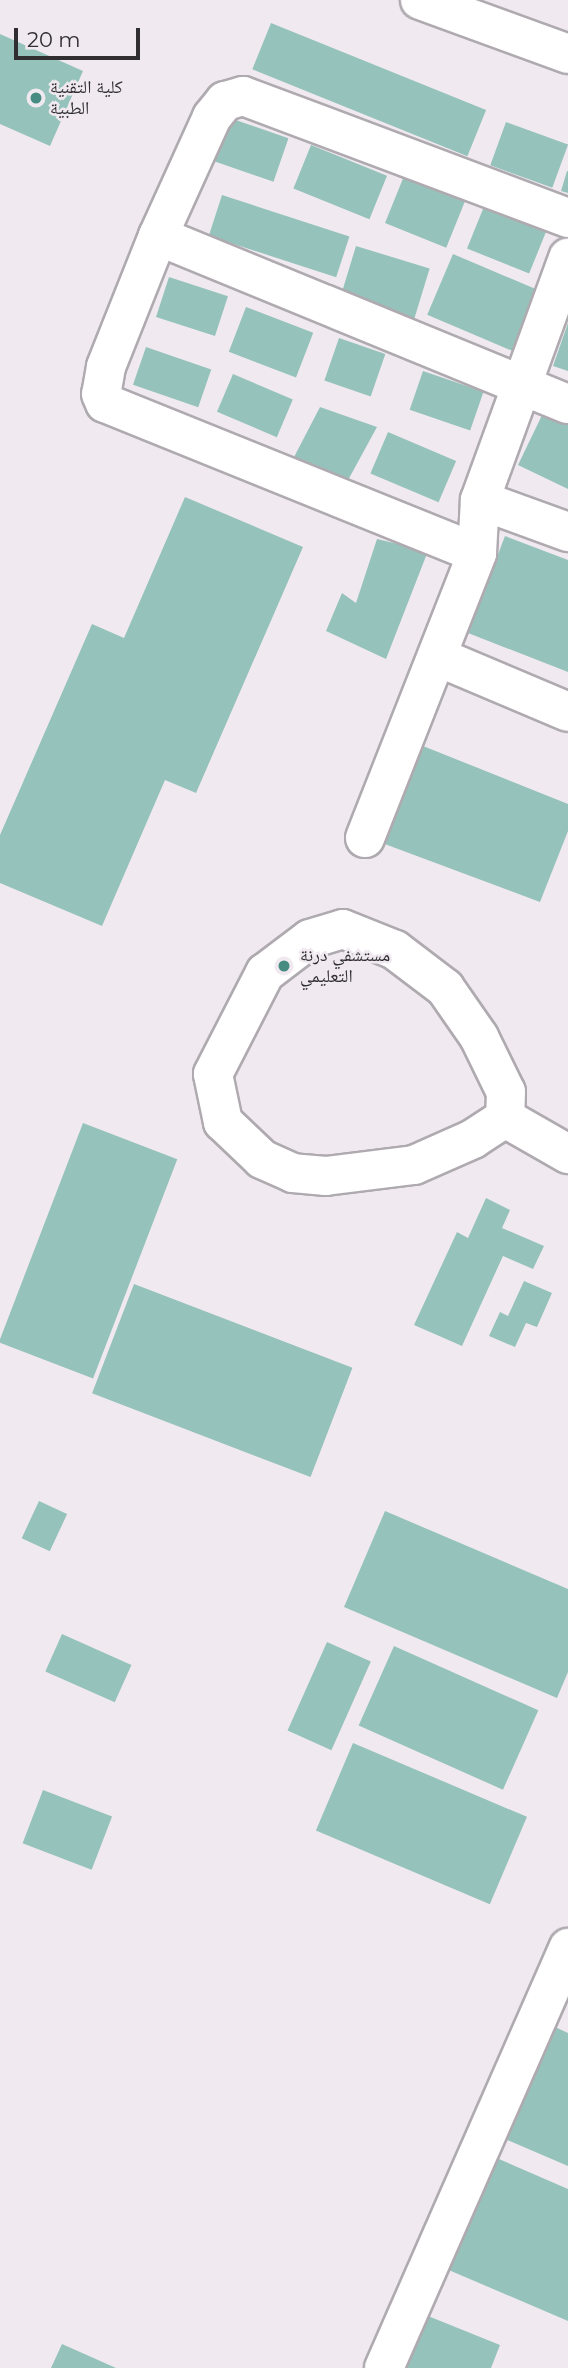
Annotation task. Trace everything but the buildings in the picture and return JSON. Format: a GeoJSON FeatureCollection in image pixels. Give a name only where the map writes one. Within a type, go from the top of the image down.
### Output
{"type":"FeatureCollection","features":[{"type":"Feature","properties":{"kind":"street"},"geometry":{"type":"LineString","coordinates":[[420,0],[568,54]]}},
{"type":"Feature","properties":{"kind":"street"},"geometry":{"type":"LineString","coordinates":[[477,553],[105,403],[100,394],[106,367],[158,236],[212,117],[225,101],[243,96],[568,218]]}},
{"type":"Feature","properties":{"kind":"street"},"geometry":{"type":"LineString","coordinates":[[158,236],[568,404]]}},
{"type":"Feature","properties":{"kind":"street"},"geometry":{"type":"LineString","coordinates":[[365,838],[477,553],[480,500],[519,386],[568,258]]}},
{"type":"Feature","properties":{"kind":"street"},"geometry":{"type":"LineString","coordinates":[[480,500],[568,532]]}},
{"type":"Feature","properties":{"kind":"street"},"geometry":{"type":"LineString","coordinates":[[438,657],[568,712]]}},
{"type":"Feature","properties":{"kind":"street"},"geometry":{"type":"LineString","coordinates":[[343,929],[395,950],[445,988],[479,1037],[506,1092],[505,1118],[472,1139],[415,1165],[326,1176],[293,1173],[262,1158],[223,1122],[213,1074],[265,973],[310,939],[343,929]]}},
{"type":"Feature","properties":{"kind":"street"},"geometry":{"type":"LineString","coordinates":[[505,1118],[568,1154]]}},
{"type":"Feature","properties":{"kind":"street"},"geometry":{"type":"LineString","coordinates":[[384,2368],[564,1969]]}},
{"type":"Feature","properties":{"kind":"place","name":"كلية التقنية الطبية"},"geometry":{"type":"Point","coordinates":[36,98]}},
{"type":"Feature","properties":{"kind":"place","name":"مستشفي درنة التعليمي"},"geometry":{"type":"Point","coordinates":[284,966]}}]}
